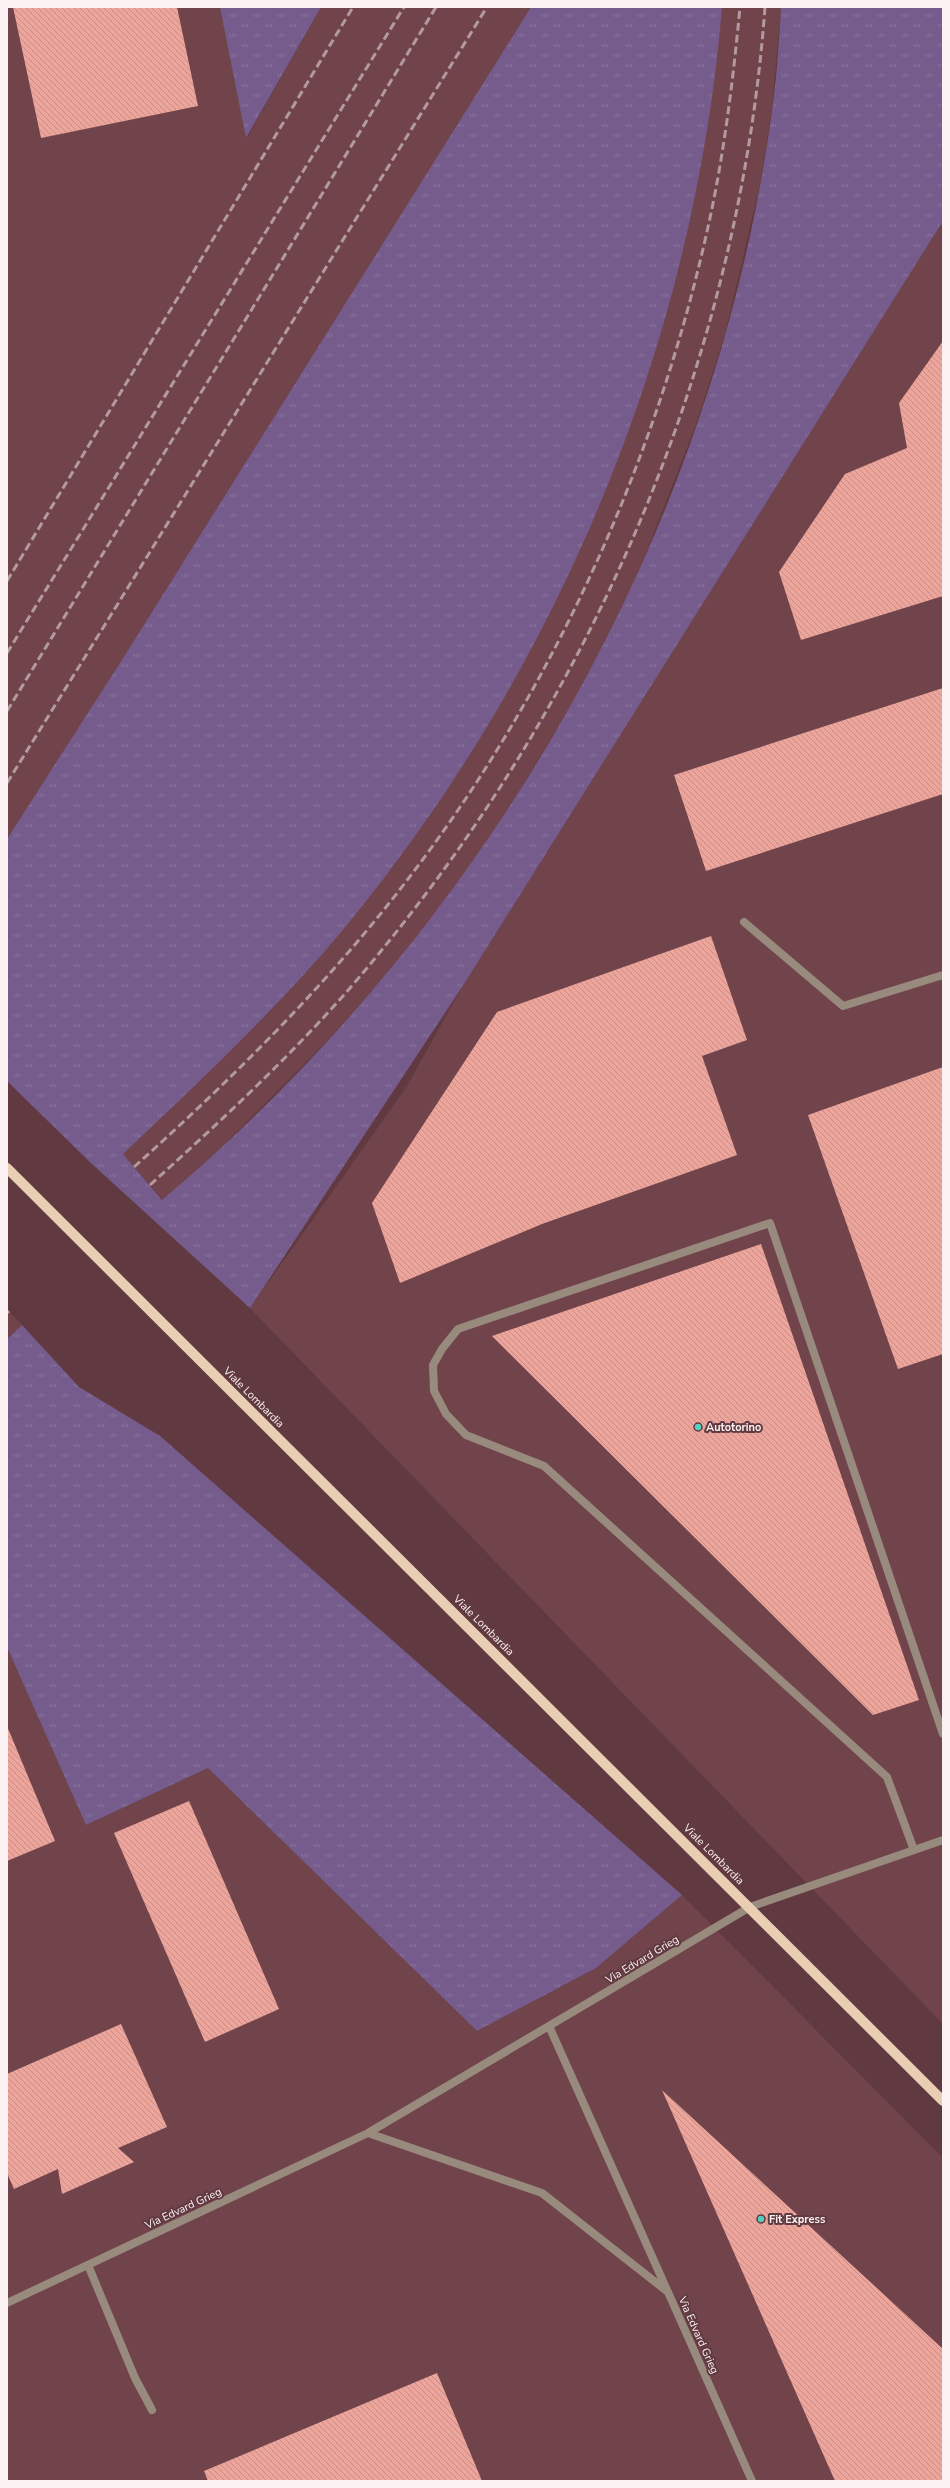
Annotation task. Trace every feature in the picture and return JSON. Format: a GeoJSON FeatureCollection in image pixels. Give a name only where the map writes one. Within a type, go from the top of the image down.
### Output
{"type":"FeatureCollection","features":[{"type":"Feature","properties":{"kind":"main road","name":"Viale Lombardia"},"geometry":{"type":"LineString","coordinates":[[7,1168],[943,2101]]}},
{"type":"Feature","properties":{"kind":"street"},"geometry":{"type":"LineString","coordinates":[[744,922],[843,1006],[943,975]]}},
{"type":"Feature","properties":{"kind":"street"},"geometry":{"type":"LineString","coordinates":[[914,1850],[887,1777],[544,1466],[466,1435],[446,1414],[434,1391],[433,1365],[442,1349],[458,1329],[770,1223],[943,1734]]}},
{"type":"Feature","properties":{"kind":"street","name":"Via Edvard Grieg"},"geometry":{"type":"LineString","coordinates":[[7,2303],[368,2133],[750,1907],[943,1840]]}},
{"type":"Feature","properties":{"kind":"street"},"geometry":{"type":"LineString","coordinates":[[549,2026],[668,2292]]}},
{"type":"Feature","properties":{"kind":"street","name":"Via Edvard Grieg"},"geometry":{"type":"LineString","coordinates":[[368,2133],[542,2193],[668,2292],[752,2481]]}},
{"type":"Feature","properties":{"kind":"street"},"geometry":{"type":"LineString","coordinates":[[88,2265],[135,2378],[152,2410]]}},
{"type":"Feature","properties":{"kind":"shaded area"},"geometry":{"type":"Polygon","coordinates":[[[7,7],[220,7],[247,138],[321,7],[531,7],[127,652],[7,839],[7,7]]]}},
{"type":"Feature","properties":{"kind":"shaded area"},"geometry":{"type":"Polygon","coordinates":[[[722,7],[781,7],[772,109],[760,184],[726,330],[697,422],[641,566],[613,627],[578,694],[500,823],[447,898],[384,977],[332,1036],[222,1147],[163,1200],[123,1154],[261,1021],[309,969],[395,864],[472,752],[516,677],[580,550],[629,427],[651,365],[674,283],[701,165],[722,7]]]}},
{"type":"Feature","properties":{"kind":"shaded area"},"geometry":{"type":"Polygon","coordinates":[[[943,221],[943,2024],[250,1308],[406,1088],[464,984],[943,221]]]}},
{"type":"Feature","properties":{"kind":"shaded area"},"geometry":{"type":"Polygon","coordinates":[[[7,1309],[22,1325],[7,1339],[7,1309]]]}},
{"type":"Feature","properties":{"kind":"shaded area"},"geometry":{"type":"Polygon","coordinates":[[[7,1647],[86,1825],[208,1768],[477,2031],[596,1968],[682,1895],[943,2158],[943,2481],[7,2481],[7,1647]]]}},
{"type":"Feature","properties":{"kind":"green space"},"geometry":{"type":"Polygon","coordinates":[[[220,7],[321,7],[246,138],[220,7]]]}},
{"type":"Feature","properties":{"kind":"green space"},"geometry":{"type":"Polygon","coordinates":[[[531,7],[722,7],[707,130],[683,252],[649,372],[606,488],[555,602],[496,711],[429,816],[355,915],[272,1009],[243,1039],[123,1154],[162,1200],[279,1092],[386,974],[483,846],[568,711],[640,569],[698,421],[743,268],[772,111],[777,72],[781,7],[943,7],[943,221],[464,984],[250,1308],[92,1164],[7,1081],[7,839],[127,652],[531,7]]]}},
{"type":"Feature","properties":{"kind":"green space"},"geometry":{"type":"Polygon","coordinates":[[[22,1325],[79,1387],[160,1436],[682,1895],[596,1968],[477,2031],[208,1768],[86,1825],[7,1647],[7,1339],[22,1325]]]}},
{"type":"Feature","properties":{"kind":"building"},"geometry":{"type":"Polygon","coordinates":[[[13,7],[177,7],[198,106],[41,138],[13,7]]]}},
{"type":"Feature","properties":{"kind":"building"},"geometry":{"type":"Polygon","coordinates":[[[943,341],[943,596],[801,640],[779,572],[845,474],[907,448],[899,403],[943,341]]]}},
{"type":"Feature","properties":{"kind":"building"},"geometry":{"type":"Polygon","coordinates":[[[943,688],[943,794],[706,871],[674,775],[943,688]]]}},
{"type":"Feature","properties":{"kind":"building"},"geometry":{"type":"Polygon","coordinates":[[[711,936],[747,1040],[702,1056],[737,1155],[542,1224],[400,1283],[372,1203],[497,1012],[711,936]]]}},
{"type":"Feature","properties":{"kind":"building"},"geometry":{"type":"Polygon","coordinates":[[[943,1067],[943,1354],[898,1369],[808,1115],[943,1067]]]}},
{"type":"Feature","properties":{"kind":"building"},"geometry":{"type":"Polygon","coordinates":[[[761,1244],[919,1700],[873,1715],[492,1336],[761,1244]]]}},
{"type":"Feature","properties":{"kind":"building"},"geometry":{"type":"Polygon","coordinates":[[[7,1726],[55,1841],[7,1861],[7,1726]]]}},
{"type":"Feature","properties":{"kind":"building"},"geometry":{"type":"Polygon","coordinates":[[[189,1801],[279,2009],[205,2042],[114,1833],[189,1801]]]}},
{"type":"Feature","properties":{"kind":"building"},"geometry":{"type":"Polygon","coordinates":[[[121,2024],[167,2127],[118,2148],[134,2162],[62,2194],[58,2169],[14,2189],[7,2173],[7,2074],[121,2024]]]}},
{"type":"Feature","properties":{"kind":"building","name":"Fit Express"},"geometry":{"type":"Polygon","coordinates":[[[662,2090],[943,2349],[943,2481],[835,2481],[662,2090]]]}},
{"type":"Feature","properties":{"kind":"building"},"geometry":{"type":"Polygon","coordinates":[[[437,2373],[482,2481],[208,2481],[204,2471],[437,2373]]]}},
{"type":"Feature","properties":{"kind":"railway"},"geometry":{"type":"LineString","coordinates":[[7,581],[353,7]]}},
{"type":"Feature","properties":{"kind":"railway"},"geometry":{"type":"LineString","coordinates":[[7,653],[404,7]]}},
{"type":"Feature","properties":{"kind":"railway"},"geometry":{"type":"LineString","coordinates":[[7,711],[436,7]]}},
{"type":"Feature","properties":{"kind":"railway"},"geometry":{"type":"LineString","coordinates":[[7,783],[487,7]]}},
{"type":"Feature","properties":{"kind":"railway"},"geometry":{"type":"LineString","coordinates":[[134,1167],[243,1065],[312,993],[377,918],[408,879],[460,807],[509,730],[553,651],[593,570],[629,486],[660,400],[686,314],[708,227],[719,173],[731,90],[740,7]]}},
{"type":"Feature","properties":{"kind":"railway"},"geometry":{"type":"LineString","coordinates":[[150,1185],[242,1100],[302,1041],[385,946],[462,844],[532,736],[594,623],[647,505],[691,385],[725,261],[750,135],[765,7]]}},
{"type":"Feature","properties":{"kind":"place","name":"Autotorino"},"geometry":{"type":"Point","coordinates":[698,1427]}},
{"type":"Feature","properties":{"kind":"place","name":"Fit Express"},"geometry":{"type":"Point","coordinates":[761,2219]}}]}
